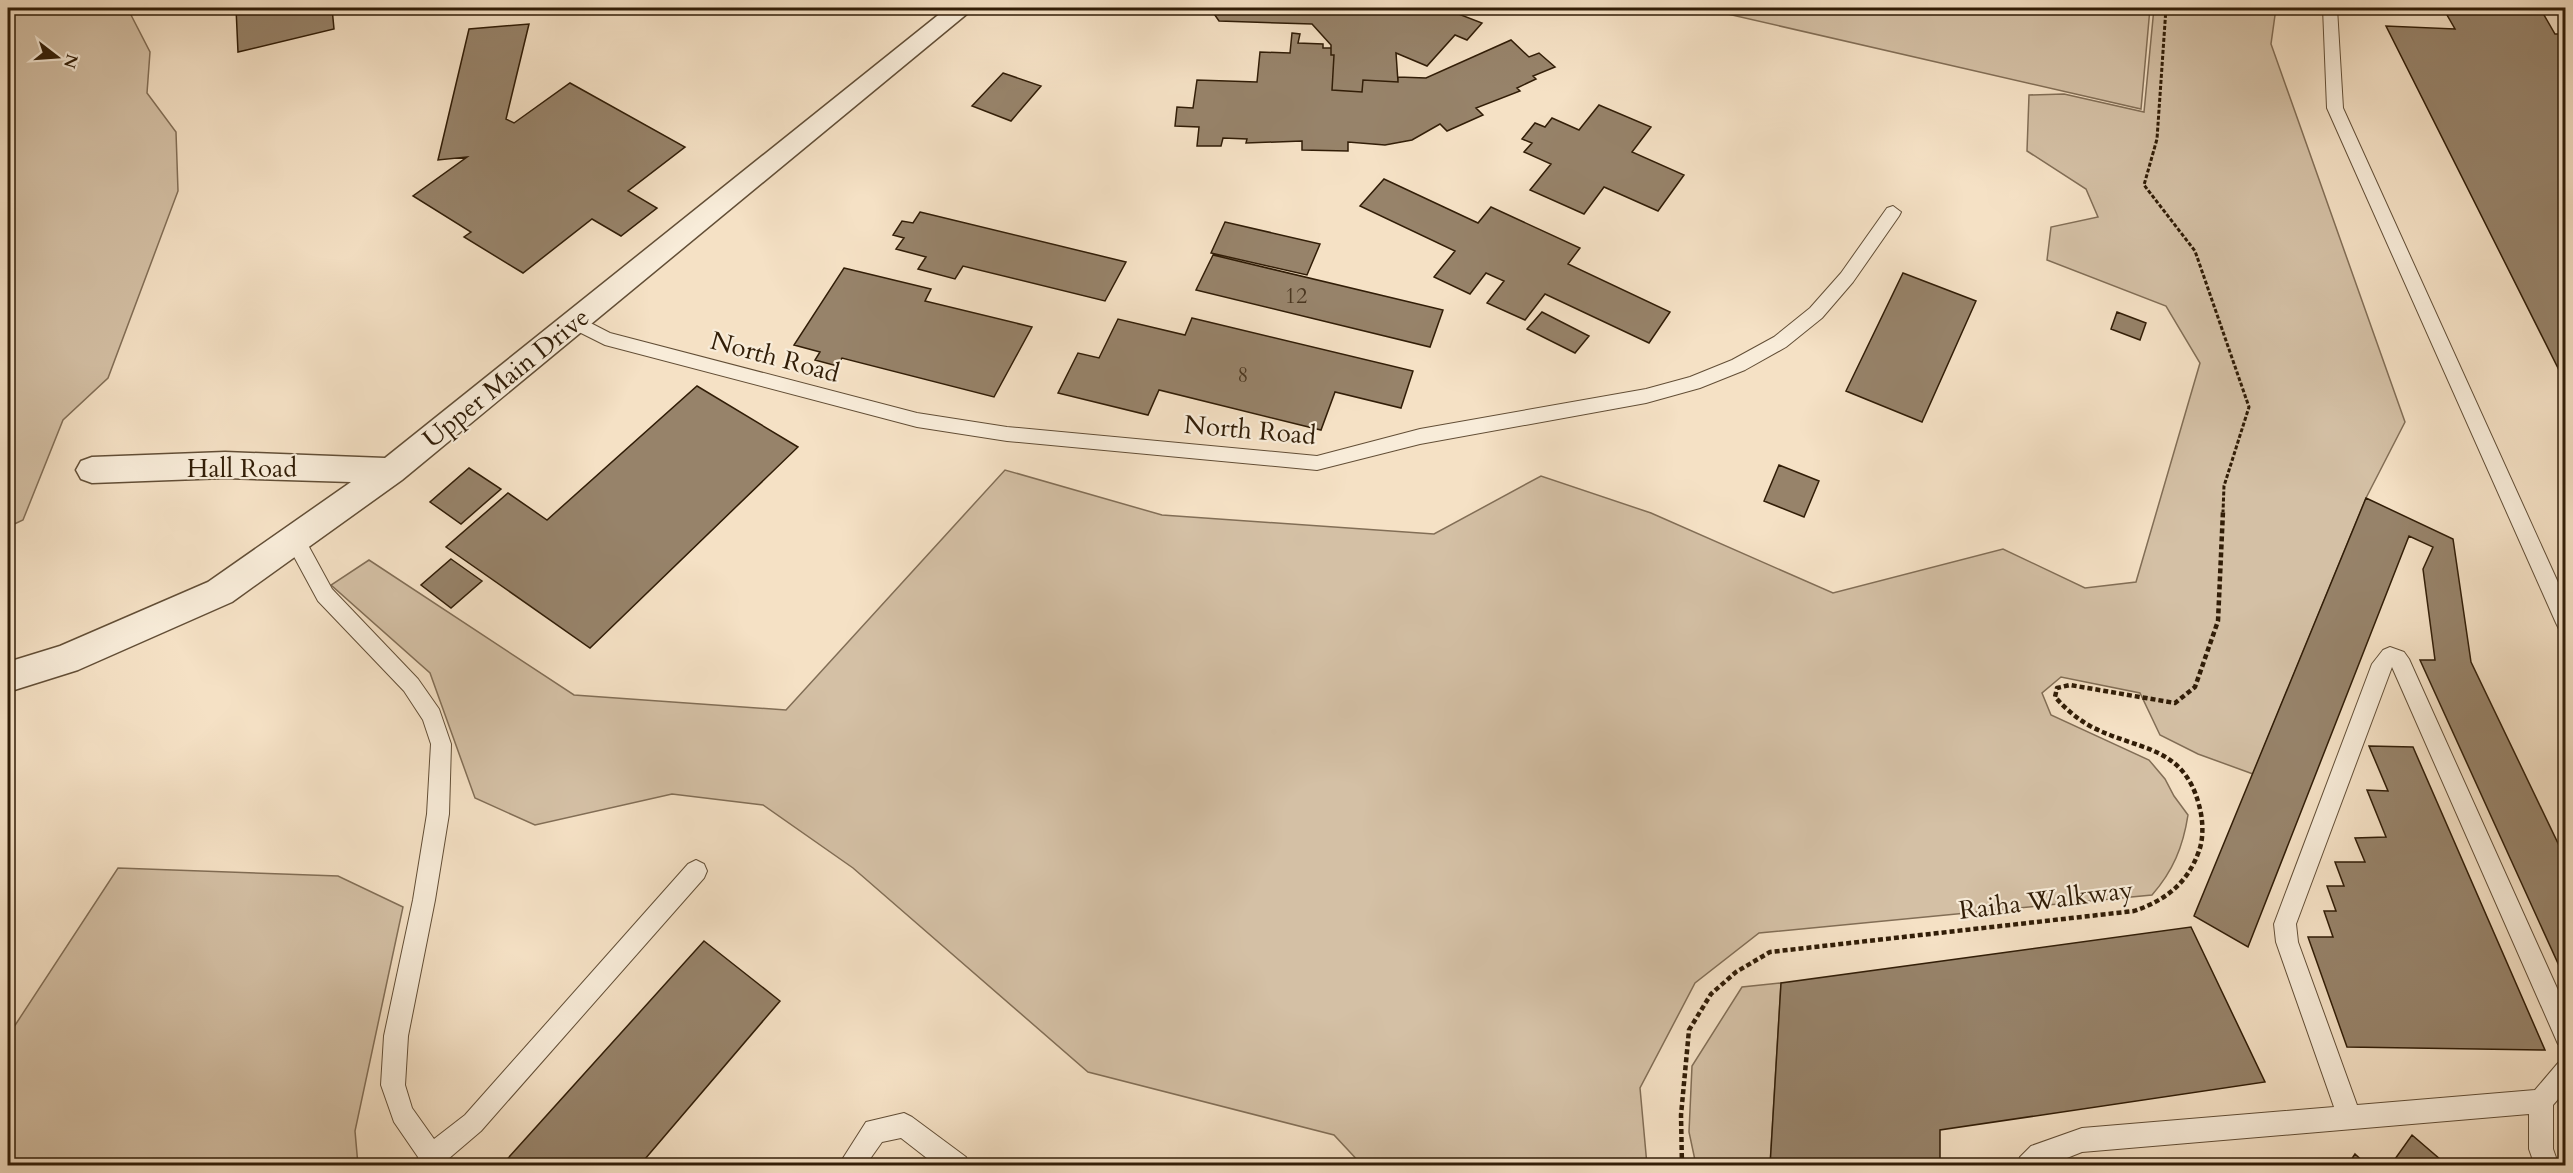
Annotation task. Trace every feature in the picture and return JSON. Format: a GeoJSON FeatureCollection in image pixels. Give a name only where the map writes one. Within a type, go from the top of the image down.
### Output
{"type":"FeatureCollection","features":[{"type":"Feature","properties":{"kind":"street","name":"Upper Main Drive"},"geometry":{"type":"LineString","coordinates":[[8,677],[66,659],[220,592],[295,540],[391,471],[962,8]]}},
{"type":"Feature","properties":{"kind":"street","name":"Hall Road"},"geometry":{"type":"LineString","coordinates":[[92,470],[225,465],[391,471]]}},
{"type":"Feature","properties":{"kind":"lane"},"geometry":{"type":"LineString","coordinates":[[2330,8],[2336,108],[2565,623]]}},
{"type":"Feature","properties":{"kind":"lane","name":"North Road"},"geometry":{"type":"LineString","coordinates":[[575,322],[604,338],[917,420],[1007,434],[1317,463],[1337,460],[1387,444],[1454,430],[1616,404],[1702,379],[1754,358],[1814,315],[1839,288],[1893,212]]}},
{"type":"Feature","properties":{"kind":"lane"},"geometry":{"type":"LineString","coordinates":[[295,540],[325,595],[411,685],[432,716],[441,744],[438,814],[424,900],[396,1036],[393,1085],[402,1114],[430,1160],[473,1123],[696,871]]}},
{"type":"Feature","properties":{"kind":"lane"},"geometry":{"type":"LineString","coordinates":[[2350,1118],[2288,942],[2285,924],[2382,664],[2390,656],[2397,658],[2402,665],[2565,1036]]}},
{"type":"Feature","properties":{"kind":"lane"},"geometry":{"type":"LineString","coordinates":[[2547,1166],[2541,1149],[2541,1101],[2565,1071]]}},
{"type":"Feature","properties":{"kind":"lane"},"geometry":{"type":"LineString","coordinates":[[2029,1166],[2040,1155],[2082,1140],[2541,1101]]}},
{"type":"Feature","properties":{"kind":"lane"},"geometry":{"type":"LineString","coordinates":[[850,1166],[875,1131],[904,1125],[957,1166]]}},
{"type":"Feature","properties":{"kind":"path","name":"Raiha Walkway"},"geometry":{"type":"LineString","coordinates":[[1682,1166],[1681,1115],[1689,1030],[1711,994],[1736,972],[1770,952],[2134,911],[2157,904],[2176,892],[2189,873],[2200,848],[2200,801],[2193,784],[2180,764],[2157,749],[2084,722],[2062,708],[2055,697],[2057,688],[2070,685],[2175,703],[2195,687],[2218,621],[2224,486],[2248,407],[2195,251],[2144,186],[2157,139],[2166,8]]}},
{"type":"Feature","properties":{"kind":"shaded area"},"geometry":{"type":"Polygon","coordinates":[[[8,8],[136,8],[130,13],[150,52],[147,93],[176,132],[178,191],[108,378],[63,420],[23,520],[8,527],[8,8]]]}},
{"type":"Feature","properties":{"kind":"shaded area"},"geometry":{"type":"Polygon","coordinates":[[[1711,8],[2150,8],[2141,109],[1710,10],[1711,8]]]}},
{"type":"Feature","properties":{"kind":"shaded area"},"geometry":{"type":"Polygon","coordinates":[[[2154,8],[2276,8],[2271,44],[2405,422],[2366,498],[2253,774],[2198,754],[2160,735],[2140,693],[2061,677],[2042,693],[2051,715],[2149,760],[2165,779],[2188,815],[2176,858],[2166,877],[2152,895],[1759,933],[1695,983],[1640,1088],[1647,1165],[1362,1165],[1334,1135],[1088,1072],[853,868],[763,805],[672,794],[535,825],[475,798],[430,673],[331,585],[369,560],[574,695],[786,710],[1005,470],[1162,515],[1434,534],[1541,476],[1651,513],[1833,593],[2003,549],[2085,588],[2136,582],[2200,363],[2166,306],[2047,260],[2051,227],[2098,217],[2086,189],[2027,151],[2029,95],[2064,94],[2144,112],[2154,8]]]}},
{"type":"Feature","properties":{"kind":"shaded area"},"geometry":{"type":"Polygon","coordinates":[[[118,868],[338,876],[403,907],[355,1131],[358,1165],[8,1165],[8,1036],[118,868]]]}},
{"type":"Feature","properties":{"kind":"shaded area"},"geometry":{"type":"Polygon","coordinates":[[[1781,983],[1770,1165],[1696,1165],[1689,1132],[1692,1066],[1742,987],[1781,983]]]}},
{"type":"Feature","properties":{"kind":"building"},"geometry":{"type":"Polygon","coordinates":[[[236,8],[332,8],[334,29],[238,52],[236,8]]]}},
{"type":"Feature","properties":{"kind":"building"},"geometry":{"type":"Polygon","coordinates":[[[1210,8],[1443,8],[1482,23],[1467,40],[1455,35],[1427,66],[1396,53],[1398,82],[1363,80],[1362,92],[1332,90],[1334,55],[1331,55],[1331,45],[1312,24],[1219,21],[1210,8]]]}},
{"type":"Feature","properties":{"kind":"building"},"geometry":{"type":"Polygon","coordinates":[[[2443,8],[2540,8],[2555,34],[2566,34],[2566,384],[2386,26],[2455,29],[2443,8]]]}},
{"type":"Feature","properties":{"kind":"building"},"geometry":{"type":"Polygon","coordinates":[[[529,24],[506,119],[514,123],[570,83],[685,147],[628,191],[657,208],[621,236],[592,219],[523,273],[464,237],[471,232],[413,196],[467,157],[438,160],[469,29],[529,24]]]}},
{"type":"Feature","properties":{"kind":"building"},"geometry":{"type":"Polygon","coordinates":[[[1292,33],[1300,34],[1298,43],[1323,44],[1323,48],[1331,48],[1331,55],[1334,55],[1332,90],[1362,92],[1363,80],[1398,82],[1398,77],[1426,78],[1511,40],[1529,57],[1539,53],[1555,67],[1533,76],[1536,79],[1517,88],[1520,91],[1476,108],[1483,115],[1447,131],[1440,124],[1412,140],[1385,145],[1348,142],[1348,151],[1302,150],[1302,141],[1246,143],[1247,139],[1223,138],[1221,146],[1197,146],[1199,127],[1175,126],[1177,107],[1193,108],[1197,80],[1257,82],[1260,52],[1290,53],[1292,33]]]}},
{"type":"Feature","properties":{"kind":"building"},"geometry":{"type":"Polygon","coordinates":[[[1003,73],[1041,86],[1011,121],[972,106],[1003,73]]]}},
{"type":"Feature","properties":{"kind":"building"},"geometry":{"type":"Polygon","coordinates":[[[1599,105],[1651,127],[1632,152],[1684,175],[1658,211],[1604,187],[1584,214],[1530,190],[1551,164],[1524,152],[1532,143],[1522,139],[1535,123],[1545,127],[1552,118],[1579,130],[1599,105]]]}},
{"type":"Feature","properties":{"kind":"building"},"geometry":{"type":"Polygon","coordinates":[[[1384,179],[1478,223],[1491,207],[1580,248],[1568,264],[1670,312],[1649,343],[1545,294],[1525,320],[1487,303],[1504,281],[1486,273],[1470,294],[1434,277],[1455,251],[1360,206],[1384,179]]]}},
{"type":"Feature","properties":{"kind":"building"},"geometry":{"type":"Polygon","coordinates":[[[920,212],[1126,262],[1105,301],[963,266],[955,279],[918,269],[926,257],[896,249],[904,238],[893,235],[902,221],[913,223],[920,212]]]}},
{"type":"Feature","properties":{"kind":"building"},"geometry":{"type":"Polygon","coordinates":[[[1225,222],[1320,244],[1307,275],[1211,253],[1225,222]]]}},
{"type":"Feature","properties":{"kind":"building"},"geometry":{"type":"Polygon","coordinates":[[[1213,255],[1443,310],[1430,347],[1196,290],[1213,255]]]}},
{"type":"Feature","properties":{"kind":"building"},"geometry":{"type":"Polygon","coordinates":[[[844,268],[931,289],[925,301],[1032,327],[994,397],[842,358],[837,366],[815,360],[820,352],[794,345],[844,268]]]}},
{"type":"Feature","properties":{"kind":"building"},"geometry":{"type":"Polygon","coordinates":[[[1903,273],[1976,301],[1922,422],[1846,391],[1903,273]]]}},
{"type":"Feature","properties":{"kind":"building"},"geometry":{"type":"Polygon","coordinates":[[[1542,312],[1589,336],[1575,353],[1527,329],[1542,312]]]}},
{"type":"Feature","properties":{"kind":"building"},"geometry":{"type":"Polygon","coordinates":[[[2117,312],[2146,323],[2140,340],[2111,329],[2117,312]]]}},
{"type":"Feature","properties":{"kind":"building"},"geometry":{"type":"Polygon","coordinates":[[[1192,318],[1413,371],[1401,408],[1335,392],[1321,430],[1159,390],[1148,415],[1058,393],[1078,353],[1099,358],[1118,319],[1185,335],[1192,318]]]}},
{"type":"Feature","properties":{"kind":"building"},"geometry":{"type":"Polygon","coordinates":[[[697,386],[798,447],[590,648],[446,547],[508,493],[547,520],[697,386]]]}},
{"type":"Feature","properties":{"kind":"building"},"geometry":{"type":"Polygon","coordinates":[[[1779,465],[1819,481],[1804,517],[1764,501],[1779,465]]]}},
{"type":"Feature","properties":{"kind":"building"},"geometry":{"type":"Polygon","coordinates":[[[469,468],[501,489],[461,524],[430,502],[469,468]]]}},
{"type":"Feature","properties":{"kind":"building"},"geometry":{"type":"Polygon","coordinates":[[[2366,498],[2453,539],[2471,662],[2566,860],[2566,981],[2420,660],[2435,660],[2423,569],[2433,547],[2409,536],[2248,947],[2194,916],[2366,498]]]}},
{"type":"Feature","properties":{"kind":"building"},"geometry":{"type":"Polygon","coordinates":[[[451,559],[482,581],[451,608],[421,585],[451,559]]]}},
{"type":"Feature","properties":{"kind":"building"},"geometry":{"type":"Polygon","coordinates":[[[2369,746],[2413,747],[2545,1050],[2347,1047],[2308,937],[2333,937],[2324,911],[2336,911],[2327,886],[2344,886],[2335,862],[2365,862],[2355,838],[2386,837],[2367,790],[2388,791],[2369,746]]]}},
{"type":"Feature","properties":{"kind":"building"},"geometry":{"type":"Polygon","coordinates":[[[2191,927],[2265,1082],[1940,1130],[1940,1166],[1770,1166],[1781,983],[2191,927]]]}},
{"type":"Feature","properties":{"kind":"building"},"geometry":{"type":"Polygon","coordinates":[[[704,941],[780,1001],[639,1166],[501,1166],[704,941]]]}},
{"type":"Feature","properties":{"kind":"building"},"geometry":{"type":"Polygon","coordinates":[[[2412,1135],[2448,1166],[2390,1166],[2412,1135]]]}},
{"type":"Feature","properties":{"kind":"building"},"geometry":{"type":"Polygon","coordinates":[[[2355,1154],[2368,1166],[2347,1166],[2355,1154]]]}}]}
